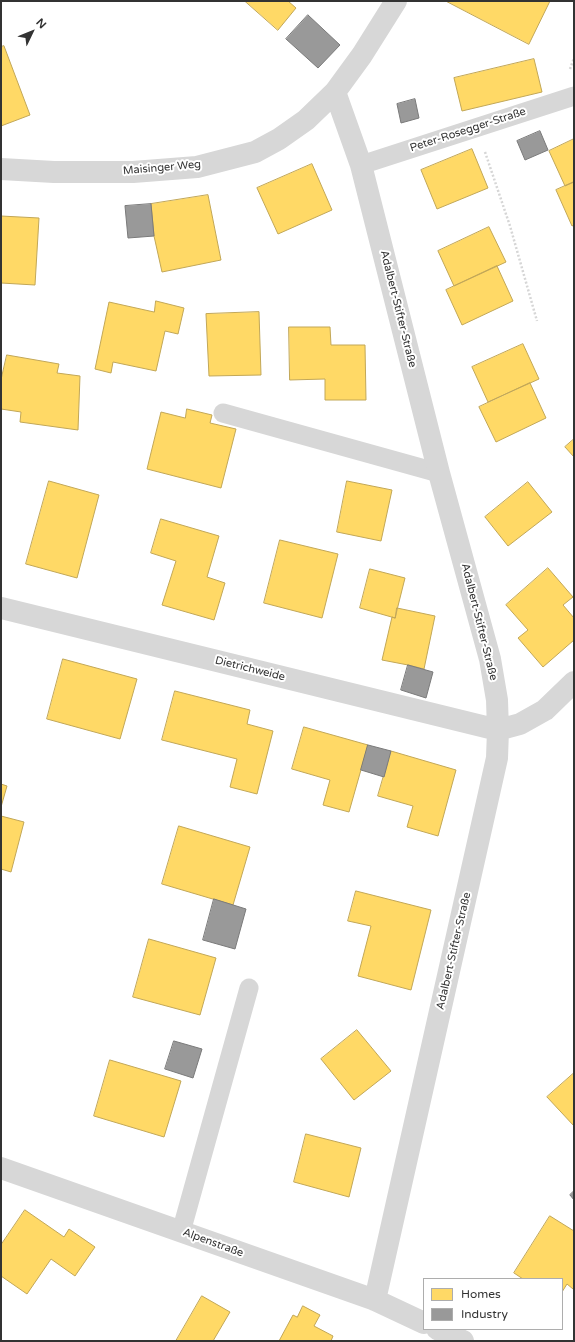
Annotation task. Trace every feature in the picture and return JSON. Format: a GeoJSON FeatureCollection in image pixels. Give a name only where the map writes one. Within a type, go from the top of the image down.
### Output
{"type":"FeatureCollection","features":[{"type":"Feature","properties":{"kind":"street","name":"Maisinger Weg"},"geometry":{"type":"LineString","coordinates":[[1,168],[54,172],[133,172],[197,167],[255,152],[279,139],[306,120],[335,92],[362,55],[396,1]]}},
{"type":"Feature","properties":{"kind":"street","name":"Adalbert-Stifter-Straße"},"geometry":{"type":"LineString","coordinates":[[335,92],[361,165],[439,473],[490,659],[497,700],[497,758],[376,1300]]}},
{"type":"Feature","properties":{"kind":"street","name":"Dietrichweide"},"geometry":{"type":"LineString","coordinates":[[1,608],[498,730]]}},
{"type":"Feature","properties":{"kind":"street"},"geometry":{"type":"LineString","coordinates":[[498,730],[520,724],[545,710],[574,682]]}},
{"type":"Feature","properties":{"kind":"street","name":"Alpenstraße"},"geometry":{"type":"LineString","coordinates":[[1,1168],[376,1300],[423,1323]]}},
{"type":"Feature","properties":{"kind":"street"},"geometry":{"type":"LineString","coordinates":[[439,1330],[464,1341]]}},
{"type":"Feature","properties":{"kind":"lane","name":"Peter-Rosegger-Straße"},"geometry":{"type":"LineString","coordinates":[[361,165],[574,96]]}},
{"type":"Feature","properties":{"kind":"lane"},"geometry":{"type":"LineString","coordinates":[[223,413],[439,473]]}},
{"type":"Feature","properties":{"kind":"lane"},"geometry":{"type":"LineString","coordinates":[[181,1232],[249,988]]}},
{"type":"Feature","properties":{"kind":"path"},"geometry":{"type":"LineString","coordinates":[[477,127],[510,226],[537,322]]}},
{"type":"Feature","properties":{"kind":"building: Homes"},"geometry":{"type":"Polygon","coordinates":[[[245,1],[288,1],[296,8],[278,30],[245,1]]]}},
{"type":"Feature","properties":{"kind":"building: Homes"},"geometry":{"type":"Polygon","coordinates":[[[446,1],[550,1],[529,44],[446,1]]]}},
{"type":"Feature","properties":{"kind":"building: Homes"},"geometry":{"type":"Polygon","coordinates":[[[4,46],[30,115],[1,126],[1,47],[4,46]]]}},
{"type":"Feature","properties":{"kind":"building: Homes"},"geometry":{"type":"Polygon","coordinates":[[[534,59],[542,92],[462,111],[454,78],[534,59]]]}},
{"type":"Feature","properties":{"kind":"building: Homes"},"geometry":{"type":"Polygon","coordinates":[[[574,139],[574,182],[565,186],[549,151],[574,139]]]}},
{"type":"Feature","properties":{"kind":"building: Homes"},"geometry":{"type":"Polygon","coordinates":[[[472,149],[488,188],[437,209],[421,170],[472,149]]]}},
{"type":"Feature","properties":{"kind":"building: Homes"},"geometry":{"type":"Polygon","coordinates":[[[312,164],[332,210],[278,234],[257,188],[312,164]]]}},
{"type":"Feature","properties":{"kind":"building: Homes"},"geometry":{"type":"Polygon","coordinates":[[[574,182],[574,225],[572,226],[556,190],[574,182]]]}},
{"type":"Feature","properties":{"kind":"building: Homes"},"geometry":{"type":"Polygon","coordinates":[[[208,195],[221,260],[162,272],[154,236],[151,204],[208,195]]]}},
{"type":"Feature","properties":{"kind":"building: Homes"},"geometry":{"type":"Polygon","coordinates":[[[1,216],[39,218],[35,285],[1,283],[1,216]]]}},
{"type":"Feature","properties":{"kind":"building: Homes"},"geometry":{"type":"Polygon","coordinates":[[[489,227],[506,262],[454,286],[438,251],[489,227]]]}},
{"type":"Feature","properties":{"kind":"building: Homes"},"geometry":{"type":"Polygon","coordinates":[[[497,266],[513,301],[462,325],[446,290],[497,266]]]}},
{"type":"Feature","properties":{"kind":"building: Homes"},"geometry":{"type":"Polygon","coordinates":[[[156,301],[184,308],[178,334],[165,331],[156,371],[113,362],[111,373],[95,369],[109,302],[154,312],[156,301]]]}},
{"type":"Feature","properties":{"kind":"building: Homes"},"geometry":{"type":"Polygon","coordinates":[[[259,312],[261,375],[209,376],[206,314],[259,312]]]}},
{"type":"Feature","properties":{"kind":"building: Homes"},"geometry":{"type":"Polygon","coordinates":[[[289,327],[330,327],[331,345],[365,345],[366,400],[325,400],[325,379],[290,380],[289,327]]]}},
{"type":"Feature","properties":{"kind":"building: Homes"},"geometry":{"type":"Polygon","coordinates":[[[523,344],[539,379],[488,402],[472,367],[523,344]]]}},
{"type":"Feature","properties":{"kind":"building: Homes"},"geometry":{"type":"Polygon","coordinates":[[[7,355],[59,364],[57,373],[80,376],[78,430],[20,422],[21,412],[1,409],[1,380],[7,355]]]}},
{"type":"Feature","properties":{"kind":"building: Homes"},"geometry":{"type":"Polygon","coordinates":[[[530,383],[546,418],[496,442],[479,407],[530,383]]]}},
{"type":"Feature","properties":{"kind":"building: Homes"},"geometry":{"type":"Polygon","coordinates":[[[187,409],[212,415],[210,423],[236,429],[221,488],[147,469],[161,412],[185,418],[187,409]]]}},
{"type":"Feature","properties":{"kind":"building: Homes"},"geometry":{"type":"Polygon","coordinates":[[[574,439],[574,457],[565,447],[574,439]]]}},
{"type":"Feature","properties":{"kind":"building: Homes"},"geometry":{"type":"Polygon","coordinates":[[[49,481],[99,495],[77,578],[26,564],[49,481]]]}},
{"type":"Feature","properties":{"kind":"building: Homes"},"geometry":{"type":"Polygon","coordinates":[[[347,481],[392,490],[381,541],[337,532],[347,481]]]}},
{"type":"Feature","properties":{"kind":"building: Homes"},"geometry":{"type":"Polygon","coordinates":[[[528,482],[552,512],[508,546],[485,517],[528,482]]]}},
{"type":"Feature","properties":{"kind":"building: Homes"},"geometry":{"type":"Polygon","coordinates":[[[161,519],[219,536],[207,577],[225,583],[214,620],[162,605],[176,561],[151,553],[161,519]]]}},
{"type":"Feature","properties":{"kind":"building: Homes"},"geometry":{"type":"Polygon","coordinates":[[[280,540],[338,554],[322,618],[264,603],[280,540]]]}},
{"type":"Feature","properties":{"kind":"building: Homes"},"geometry":{"type":"Polygon","coordinates":[[[548,568],[573,597],[563,605],[574,618],[574,640],[543,667],[518,638],[528,630],[506,605],[548,568]]]}},
{"type":"Feature","properties":{"kind":"building: Homes"},"geometry":{"type":"Polygon","coordinates":[[[370,569],[405,578],[395,618],[360,608],[370,569]]]}},
{"type":"Feature","properties":{"kind":"building: Homes"},"geometry":{"type":"Polygon","coordinates":[[[397,608],[435,616],[424,669],[382,660],[392,617],[395,618],[397,608]]]}},
{"type":"Feature","properties":{"kind":"building: Homes"},"geometry":{"type":"Polygon","coordinates":[[[63,659],[137,679],[120,739],[47,719],[63,659]]]}},
{"type":"Feature","properties":{"kind":"building: Homes"},"geometry":{"type":"Polygon","coordinates":[[[175,691],[250,710],[247,724],[273,731],[257,794],[230,787],[237,759],[162,740],[175,691]]]}},
{"type":"Feature","properties":{"kind":"building: Homes"},"geometry":{"type":"Polygon","coordinates":[[[304,727],[368,745],[349,812],[323,805],[330,780],[292,769],[304,727]]]}},
{"type":"Feature","properties":{"kind":"building: Homes"},"geometry":{"type":"Polygon","coordinates":[[[391,751],[456,770],[438,836],[407,827],[413,806],[378,796],[391,751]]]}},
{"type":"Feature","properties":{"kind":"building: Homes"},"geometry":{"type":"Polygon","coordinates":[[[1,784],[7,786],[1,807],[1,784]]]}},
{"type":"Feature","properties":{"kind":"building: Homes"},"geometry":{"type":"Polygon","coordinates":[[[1,816],[24,822],[11,872],[1,869],[1,816]]]}},
{"type":"Feature","properties":{"kind":"building: Homes"},"geometry":{"type":"Polygon","coordinates":[[[179,826],[250,847],[233,905],[162,884],[179,826]]]}},
{"type":"Feature","properties":{"kind":"building: Homes"},"geometry":{"type":"Polygon","coordinates":[[[356,891],[431,910],[411,990],[358,976],[371,926],[348,921],[356,891]]]}},
{"type":"Feature","properties":{"kind":"building: Homes"},"geometry":{"type":"Polygon","coordinates":[[[149,939],[216,958],[200,1015],[133,997],[149,939]]]}},
{"type":"Feature","properties":{"kind":"building: Homes"},"geometry":{"type":"Polygon","coordinates":[[[357,1030],[391,1071],[354,1100],[321,1059],[357,1030]]]}},
{"type":"Feature","properties":{"kind":"building: Homes"},"geometry":{"type":"Polygon","coordinates":[[[110,1060],[181,1081],[164,1137],[94,1116],[110,1060]]]}},
{"type":"Feature","properties":{"kind":"building: Homes"},"geometry":{"type":"Polygon","coordinates":[[[574,1073],[574,1126],[547,1097],[574,1073]]]}},
{"type":"Feature","properties":{"kind":"building: Homes"},"geometry":{"type":"Polygon","coordinates":[[[306,1134],[361,1148],[349,1197],[294,1182],[306,1134]]]}},
{"type":"Feature","properties":{"kind":"building: Homes"},"geometry":{"type":"Polygon","coordinates":[[[25,1210],[64,1237],[69,1229],[95,1247],[75,1276],[51,1259],[27,1294],[1,1276],[1,1245],[25,1210]]]}},
{"type":"Feature","properties":{"kind":"building: Homes"},"geometry":{"type":"Polygon","coordinates":[[[550,1216],[574,1231],[573,1289],[567,1284],[563,1290],[563,1278],[522,1278],[514,1273],[550,1216]]]}},
{"type":"Feature","properties":{"kind":"building: Homes"},"geometry":{"type":"Polygon","coordinates":[[[202,1296],[230,1312],[213,1341],[176,1341],[202,1296]]]}},
{"type":"Feature","properties":{"kind":"building: Homes"},"geometry":{"type":"Polygon","coordinates":[[[303,1306],[320,1315],[314,1326],[333,1336],[331,1341],[279,1341],[293,1315],[297,1317],[303,1306]]]}},
{"type":"Feature","properties":{"kind":"building: Industry"},"geometry":{"type":"Polygon","coordinates":[[[308,15],[340,45],[318,68],[286,39],[308,15]]]}},
{"type":"Feature","properties":{"kind":"building: Industry"},"geometry":{"type":"Polygon","coordinates":[[[415,99],[419,118],[401,123],[397,104],[415,99]]]}},
{"type":"Feature","properties":{"kind":"building: Industry"},"geometry":{"type":"Polygon","coordinates":[[[540,131],[548,150],[525,160],[517,141],[540,131]]]}},
{"type":"Feature","properties":{"kind":"building: Industry"},"geometry":{"type":"Polygon","coordinates":[[[151,204],[154,236],[128,238],[125,206],[151,204]]]}},
{"type":"Feature","properties":{"kind":"building: Industry"},"geometry":{"type":"Polygon","coordinates":[[[408,665],[433,672],[426,698],[401,690],[408,665]]]}},
{"type":"Feature","properties":{"kind":"building: Industry"},"geometry":{"type":"Polygon","coordinates":[[[368,745],[391,751],[384,777],[361,770],[368,745]]]}},
{"type":"Feature","properties":{"kind":"building: Industry"},"geometry":{"type":"Polygon","coordinates":[[[214,899],[246,909],[235,949],[203,940],[214,899]]]}},
{"type":"Feature","properties":{"kind":"building: Industry"},"geometry":{"type":"Polygon","coordinates":[[[174,1041],[202,1049],[193,1078],[165,1069],[174,1041]]]}},
{"type":"Feature","properties":{"kind":"building: Industry"},"geometry":{"type":"Polygon","coordinates":[[[574,1191],[574,1200],[570,1195],[574,1191]]]}}]}
